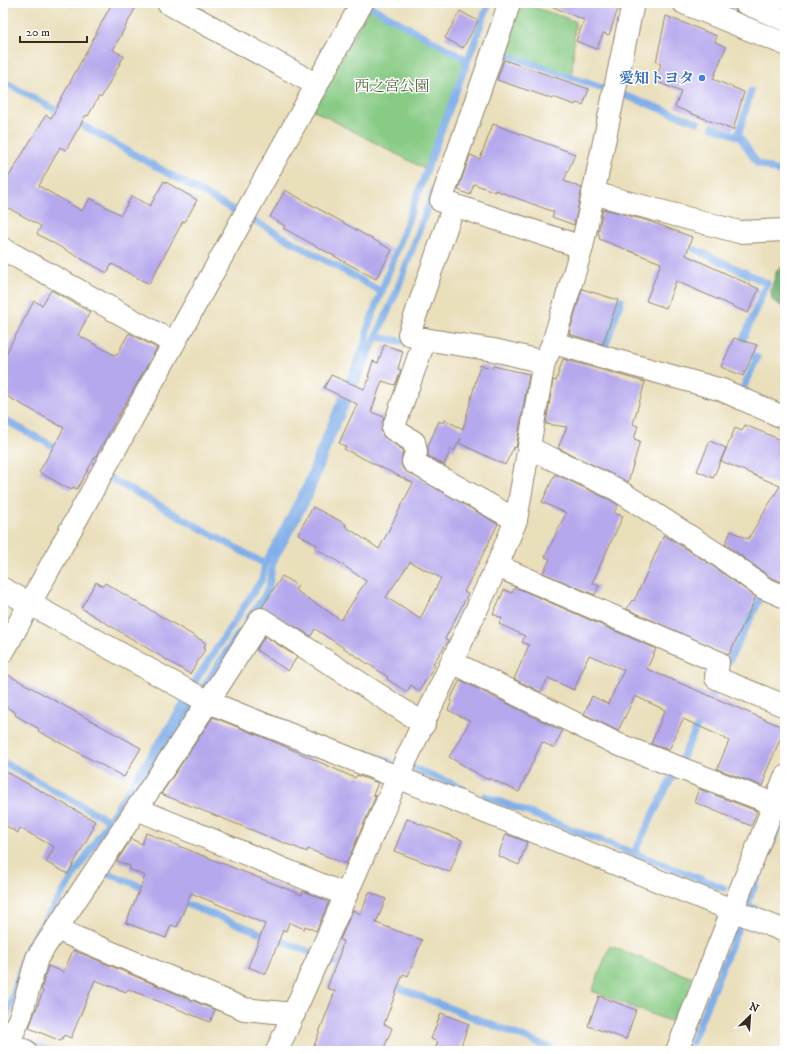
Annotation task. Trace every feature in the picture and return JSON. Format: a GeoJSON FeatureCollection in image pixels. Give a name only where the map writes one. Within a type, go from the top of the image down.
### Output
{"type":"FeatureCollection","features":[{"type":"Feature","properties":{"kind":"street"},"geometry":{"type":"LineString","coordinates":[[168,3],[317,85]]}},
{"type":"Feature","properties":{"kind":"street"},"geometry":{"type":"LineString","coordinates":[[3,652],[362,3]]}},
{"type":"Feature","properties":{"kind":"street"},"geometry":{"type":"LineString","coordinates":[[509,3],[441,201],[582,247]]}},
{"type":"Feature","properties":{"kind":"street"},"geometry":{"type":"LineString","coordinates":[[277,1051],[398,777],[497,566],[516,520],[548,352],[582,247],[633,3]]}},
{"type":"Feature","properties":{"kind":"street"},"geometry":{"type":"LineString","coordinates":[[684,3],[785,44]]}},
{"type":"Feature","properties":{"kind":"street"},"geometry":{"type":"LineString","coordinates":[[745,3],[785,20]]}},
{"type":"Feature","properties":{"kind":"street"},"geometry":{"type":"LineString","coordinates":[[593,192],[739,232],[785,230]]}},
{"type":"Feature","properties":{"kind":"street"},"geometry":{"type":"LineString","coordinates":[[454,205],[409,334],[417,338],[494,350],[548,352],[722,390],[785,418]]}},
{"type":"Feature","properties":{"kind":"street"},"geometry":{"type":"LineString","coordinates":[[3,249],[174,343]]}},
{"type":"Feature","properties":{"kind":"street"},"geometry":{"type":"LineString","coordinates":[[426,339],[393,429],[414,442],[416,452],[413,462],[516,520]]}},
{"type":"Feature","properties":{"kind":"street"},"geometry":{"type":"LineString","coordinates":[[529,448],[616,489],[717,554],[764,588],[785,597]]}},
{"type":"Feature","properties":{"kind":"street"},"geometry":{"type":"LineString","coordinates":[[497,566],[718,662],[716,678],[785,706]]}},
{"type":"Feature","properties":{"kind":"street"},"geometry":{"type":"LineString","coordinates":[[3,589],[200,698],[785,931]]}},
{"type":"Feature","properties":{"kind":"street"},"geometry":{"type":"LineString","coordinates":[[12,1048],[37,958],[136,810],[200,698],[261,619],[424,724]]}},
{"type":"Feature","properties":{"kind":"street"},"geometry":{"type":"LineString","coordinates":[[452,662],[617,744],[774,804]]}},
{"type":"Feature","properties":{"kind":"street"},"geometry":{"type":"LineString","coordinates":[[677,1051],[785,777]]}},
{"type":"Feature","properties":{"kind":"street"},"geometry":{"type":"LineString","coordinates":[[136,810],[346,895]]}},
{"type":"Feature","properties":{"kind":"street"},"geometry":{"type":"LineString","coordinates":[[56,930],[244,1009],[294,1014]]}},
{"type":"Feature","properties":{"kind":"green space"},"geometry":{"type":"Polygon","coordinates":[[[517,3],[522,3],[575,21],[572,76],[501,51],[517,3]]]}},
{"type":"Feature","properties":{"kind":"green space","name":"西之宮公園"},"geometry":{"type":"Polygon","coordinates":[[[370,7],[465,61],[425,169],[313,110],[370,7]]]}},
{"type":"Feature","properties":{"kind":"green space"},"geometry":{"type":"Polygon","coordinates":[[[785,265],[785,308],[772,300],[771,290],[777,270],[785,265]]]}},
{"type":"Feature","properties":{"kind":"green space"},"geometry":{"type":"Polygon","coordinates":[[[610,946],[695,979],[677,1024],[592,991],[610,946]]]}},
{"type":"Feature","properties":{"kind":"building"},"geometry":{"type":"Polygon","coordinates":[[[112,3],[138,3],[113,50],[124,56],[101,98],[99,96],[88,116],[86,115],[66,150],[60,147],[39,186],[82,211],[90,198],[121,215],[132,196],[150,206],[164,181],[197,200],[185,222],[183,221],[149,284],[112,264],[107,273],[37,234],[41,226],[3,205],[3,186],[46,115],[51,118],[112,3]]]}},
{"type":"Feature","properties":{"kind":"building"},"geometry":{"type":"Polygon","coordinates":[[[544,3],[620,3],[609,35],[603,33],[597,49],[576,41],[584,20],[544,3]]]}},
{"type":"Feature","properties":{"kind":"building"},"geometry":{"type":"Polygon","coordinates":[[[460,11],[478,21],[463,48],[445,38],[460,11]]]}},
{"type":"Feature","properties":{"kind":"building"},"geometry":{"type":"Polygon","coordinates":[[[666,16],[717,36],[715,42],[726,47],[713,79],[744,92],[733,130],[675,107],[681,92],[655,81],[661,64],[656,62],[666,16]]]}},
{"type":"Feature","properties":{"kind":"building"},"geometry":{"type":"Polygon","coordinates":[[[504,60],[589,89],[583,105],[576,103],[575,105],[553,97],[553,99],[497,80],[504,60]]]}},
{"type":"Feature","properties":{"kind":"building"},"geometry":{"type":"Polygon","coordinates":[[[493,124],[575,154],[564,181],[582,188],[574,225],[552,217],[554,212],[495,190],[495,192],[474,184],[470,195],[458,190],[470,155],[480,159],[493,124]]]}},
{"type":"Feature","properties":{"kind":"building"},"geometry":{"type":"Polygon","coordinates":[[[285,190],[392,250],[376,279],[283,228],[285,226],[270,217],[285,190]]]}},
{"type":"Feature","properties":{"kind":"building"},"geometry":{"type":"Polygon","coordinates":[[[603,209],[646,220],[692,237],[686,255],[759,289],[748,313],[676,281],[666,308],[646,301],[661,263],[599,239],[600,235],[598,234],[603,209]]]}},
{"type":"Feature","properties":{"kind":"building"},"geometry":{"type":"Polygon","coordinates":[[[582,289],[618,300],[603,344],[569,334],[582,289]]]}},
{"type":"Feature","properties":{"kind":"building"},"geometry":{"type":"Polygon","coordinates":[[[51,290],[90,312],[78,335],[116,356],[129,333],[157,348],[77,489],[73,487],[71,490],[39,472],[64,428],[3,394],[3,359],[34,301],[42,305],[51,290]]]}},
{"type":"Feature","properties":{"kind":"building"},"geometry":{"type":"Polygon","coordinates":[[[734,338],[757,345],[743,376],[721,367],[734,338]]]}},
{"type":"Feature","properties":{"kind":"building"},"geometry":{"type":"Polygon","coordinates":[[[384,345],[403,351],[398,369],[401,370],[395,385],[382,381],[371,412],[384,417],[381,430],[383,436],[403,450],[401,464],[403,469],[498,524],[464,592],[468,594],[445,639],[448,641],[433,664],[435,665],[419,691],[411,685],[407,692],[387,679],[388,677],[315,629],[311,636],[262,607],[282,576],[298,586],[295,590],[341,620],[366,581],[315,548],[317,545],[298,534],[313,507],[346,524],[345,526],[379,549],[413,483],[344,449],[346,447],[339,443],[357,404],[324,388],[331,375],[364,389],[370,378],[368,377],[373,361],[378,363],[384,345]],[[410,562],[386,597],[420,619],[441,578],[410,562]]]}},
{"type":"Feature","properties":{"kind":"building"},"geometry":{"type":"Polygon","coordinates":[[[563,359],[645,382],[633,424],[638,426],[634,439],[640,441],[628,482],[558,448],[567,427],[546,424],[553,380],[556,381],[563,359]]]}},
{"type":"Feature","properties":{"kind":"building"},"geometry":{"type":"Polygon","coordinates":[[[480,365],[492,368],[493,366],[529,374],[516,448],[514,447],[505,465],[459,443],[461,438],[454,451],[451,449],[444,465],[428,456],[428,446],[439,421],[443,423],[445,420],[463,429],[480,365]]]}},
{"type":"Feature","properties":{"kind":"building"},"geometry":{"type":"Polygon","coordinates":[[[745,425],[784,441],[779,452],[785,455],[785,583],[770,577],[725,544],[731,531],[748,539],[780,486],[721,461],[735,428],[742,431],[745,425]]]}},
{"type":"Feature","properties":{"kind":"building"},"geometry":{"type":"Polygon","coordinates":[[[710,441],[726,448],[713,478],[697,471],[710,441]]]}},
{"type":"Feature","properties":{"kind":"building"},"geometry":{"type":"Polygon","coordinates":[[[555,474],[610,500],[618,505],[614,513],[623,516],[592,583],[599,586],[595,595],[543,573],[550,559],[545,557],[566,513],[542,502],[555,474]]]}},
{"type":"Feature","properties":{"kind":"building"},"geometry":{"type":"Polygon","coordinates":[[[664,535],[710,564],[756,597],[729,655],[627,609],[632,600],[634,601],[664,535]]]}},
{"type":"Feature","properties":{"kind":"building"},"geometry":{"type":"Polygon","coordinates":[[[96,582],[103,586],[105,583],[206,643],[204,647],[206,648],[190,674],[81,608],[96,582]]]}},
{"type":"Feature","properties":{"kind":"building"},"geometry":{"type":"Polygon","coordinates":[[[515,587],[656,649],[647,669],[785,728],[764,777],[766,778],[763,786],[717,769],[729,741],[683,719],[669,750],[651,744],[665,710],[635,696],[618,731],[584,714],[592,696],[608,704],[624,670],[589,655],[574,690],[548,678],[541,692],[514,679],[529,645],[522,642],[525,636],[499,624],[502,618],[493,614],[504,590],[512,593],[515,587]]]}},
{"type":"Feature","properties":{"kind":"building"},"geometry":{"type":"Polygon","coordinates":[[[265,636],[297,657],[288,671],[256,650],[265,636]]]}},
{"type":"Feature","properties":{"kind":"building"},"geometry":{"type":"Polygon","coordinates":[[[3,672],[141,748],[124,777],[38,731],[39,729],[15,715],[16,713],[3,705],[3,672]]]}},
{"type":"Feature","properties":{"kind":"building"},"geometry":{"type":"Polygon","coordinates":[[[460,680],[562,731],[554,748],[542,742],[519,792],[489,778],[488,780],[449,757],[470,721],[448,710],[452,701],[450,700],[460,680]]]}},
{"type":"Feature","properties":{"kind":"building"},"geometry":{"type":"Polygon","coordinates":[[[213,717],[277,743],[355,778],[357,775],[378,783],[373,795],[376,796],[346,864],[308,849],[307,852],[161,794],[213,717]]]}},
{"type":"Feature","properties":{"kind":"building"},"geometry":{"type":"Polygon","coordinates":[[[3,770],[95,821],[92,826],[94,827],[68,874],[46,862],[54,847],[20,828],[18,833],[3,824],[3,770]]]}},
{"type":"Feature","properties":{"kind":"building"},"geometry":{"type":"Polygon","coordinates":[[[699,789],[757,811],[751,826],[694,802],[699,789]]]}},
{"type":"Feature","properties":{"kind":"building"},"geometry":{"type":"Polygon","coordinates":[[[407,819],[462,840],[450,872],[394,851],[407,819]]]}},
{"type":"Feature","properties":{"kind":"building"},"geometry":{"type":"Polygon","coordinates":[[[146,833],[302,895],[303,891],[329,902],[316,931],[305,926],[304,929],[289,922],[286,931],[283,930],[266,974],[248,967],[265,924],[191,893],[177,927],[171,925],[166,938],[126,923],[145,876],[129,869],[130,866],[117,861],[131,839],[142,844],[146,833]]]}},
{"type":"Feature","properties":{"kind":"building"},"geometry":{"type":"Polygon","coordinates":[[[506,834],[527,842],[519,865],[498,856],[506,834]]]}},
{"type":"Feature","properties":{"kind":"building"},"geometry":{"type":"Polygon","coordinates":[[[369,892],[386,899],[376,923],[422,940],[408,976],[403,974],[384,1024],[392,1028],[383,1051],[312,1051],[335,991],[327,988],[341,950],[343,941],[340,940],[353,910],[361,914],[369,892]]]}},
{"type":"Feature","properties":{"kind":"building"},"geometry":{"type":"Polygon","coordinates":[[[73,950],[215,1010],[210,1022],[128,989],[126,992],[95,980],[71,1038],[64,1035],[61,1041],[29,1028],[43,991],[41,990],[48,966],[64,972],[73,950]]]}},
{"type":"Feature","properties":{"kind":"building"},"geometry":{"type":"Polygon","coordinates":[[[599,996],[636,1010],[626,1039],[588,1026],[599,996]]]}},
{"type":"Feature","properties":{"kind":"building"},"geometry":{"type":"Polygon","coordinates":[[[441,1013],[469,1024],[459,1051],[434,1051],[438,1042],[431,1039],[441,1013]]]}},
{"type":"Feature","properties":{"kind":"waterway"},"geometry":{"type":"LineString","coordinates":[[3,1020],[9,1010],[26,950],[185,702],[196,680],[262,579],[265,564],[307,484],[367,339],[367,330],[489,3]]}},
{"type":"Feature","properties":{"kind":"waterway"},"geometry":{"type":"LineString","coordinates":[[370,6],[467,60]]}},
{"type":"Feature","properties":{"kind":"waterway"},"geometry":{"type":"LineString","coordinates":[[501,53],[605,89]]}},
{"type":"Feature","properties":{"kind":"waterway"},"geometry":{"type":"LineString","coordinates":[[3,81],[63,114]]}},
{"type":"Feature","properties":{"kind":"waterway"},"geometry":{"type":"LineString","coordinates":[[738,136],[751,91]]}},
{"type":"Feature","properties":{"kind":"waterway"},"geometry":{"type":"LineString","coordinates":[[623,95],[697,122]]}},
{"type":"Feature","properties":{"kind":"waterway"},"geometry":{"type":"LineString","coordinates":[[73,120],[237,212]]}},
{"type":"Feature","properties":{"kind":"waterway"},"geometry":{"type":"LineString","coordinates":[[713,127],[740,137],[757,163],[785,174]]}},
{"type":"Feature","properties":{"kind":"waterway"},"geometry":{"type":"LineString","coordinates":[[248,619],[264,597],[269,586],[273,562],[309,496],[331,437],[396,293],[434,190]]}},
{"type":"Feature","properties":{"kind":"waterway"},"geometry":{"type":"LineString","coordinates":[[253,220],[382,292]]}},
{"type":"Feature","properties":{"kind":"waterway"},"geometry":{"type":"LineString","coordinates":[[694,249],[767,283],[739,349],[757,358],[741,393]]}},
{"type":"Feature","properties":{"kind":"waterway"},"geometry":{"type":"LineString","coordinates":[[604,351],[621,300]]}},
{"type":"Feature","properties":{"kind":"waterway"},"geometry":{"type":"LineString","coordinates":[[377,337],[406,342]]}},
{"type":"Feature","properties":{"kind":"waterway"},"geometry":{"type":"LineString","coordinates":[[3,419],[62,451]]}},
{"type":"Feature","properties":{"kind":"waterway"},"geometry":{"type":"LineString","coordinates":[[110,478],[265,564]]}},
{"type":"Feature","properties":{"kind":"waterway"},"geometry":{"type":"LineString","coordinates":[[729,661],[762,595]]}},
{"type":"Feature","properties":{"kind":"waterway"},"geometry":{"type":"LineString","coordinates":[[143,780],[239,633]]}},
{"type":"Feature","properties":{"kind":"waterway"},"geometry":{"type":"LineString","coordinates":[[708,704],[717,686],[722,689]]}},
{"type":"Feature","properties":{"kind":"waterway"},"geometry":{"type":"LineString","coordinates":[[681,760],[702,717]]}},
{"type":"Feature","properties":{"kind":"waterway"},"geometry":{"type":"LineString","coordinates":[[367,753],[391,762]]}},
{"type":"Feature","properties":{"kind":"waterway"},"geometry":{"type":"LineString","coordinates":[[3,762],[108,820]]}},
{"type":"Feature","properties":{"kind":"waterway"},"geometry":{"type":"LineString","coordinates":[[415,769],[461,787]]}},
{"type":"Feature","properties":{"kind":"waterway"},"geometry":{"type":"LineString","coordinates":[[634,853],[675,771]]}},
{"type":"Feature","properties":{"kind":"waterway"},"geometry":{"type":"LineString","coordinates":[[485,796],[724,888]]}},
{"type":"Feature","properties":{"kind":"waterway"},"geometry":{"type":"LineString","coordinates":[[767,855],[785,809]]}},
{"type":"Feature","properties":{"kind":"waterway"},"geometry":{"type":"LineString","coordinates":[[102,871],[148,889]]}},
{"type":"Feature","properties":{"kind":"waterway"},"geometry":{"type":"LineString","coordinates":[[755,908],[747,905],[759,875]]}},
{"type":"Feature","properties":{"kind":"waterway"},"geometry":{"type":"LineString","coordinates":[[178,901],[312,953]]}},
{"type":"Feature","properties":{"kind":"waterway"},"geometry":{"type":"LineString","coordinates":[[692,1042],[739,926]]}},
{"type":"Feature","properties":{"kind":"waterway"},"geometry":{"type":"LineString","coordinates":[[333,962],[344,966]]}},
{"type":"Feature","properties":{"kind":"waterway"},"geometry":{"type":"LineString","coordinates":[[389,984],[558,1051]]}},
{"type":"Feature","properties":{"kind":"waterway"},"geometry":{"type":"LineString","coordinates":[[27,1042],[49,1051]]}},
{"type":"Feature","properties":{"kind":"place","name":"愛知トヨタ"},"geometry":{"type":"Point","coordinates":[702,78]}}]}
